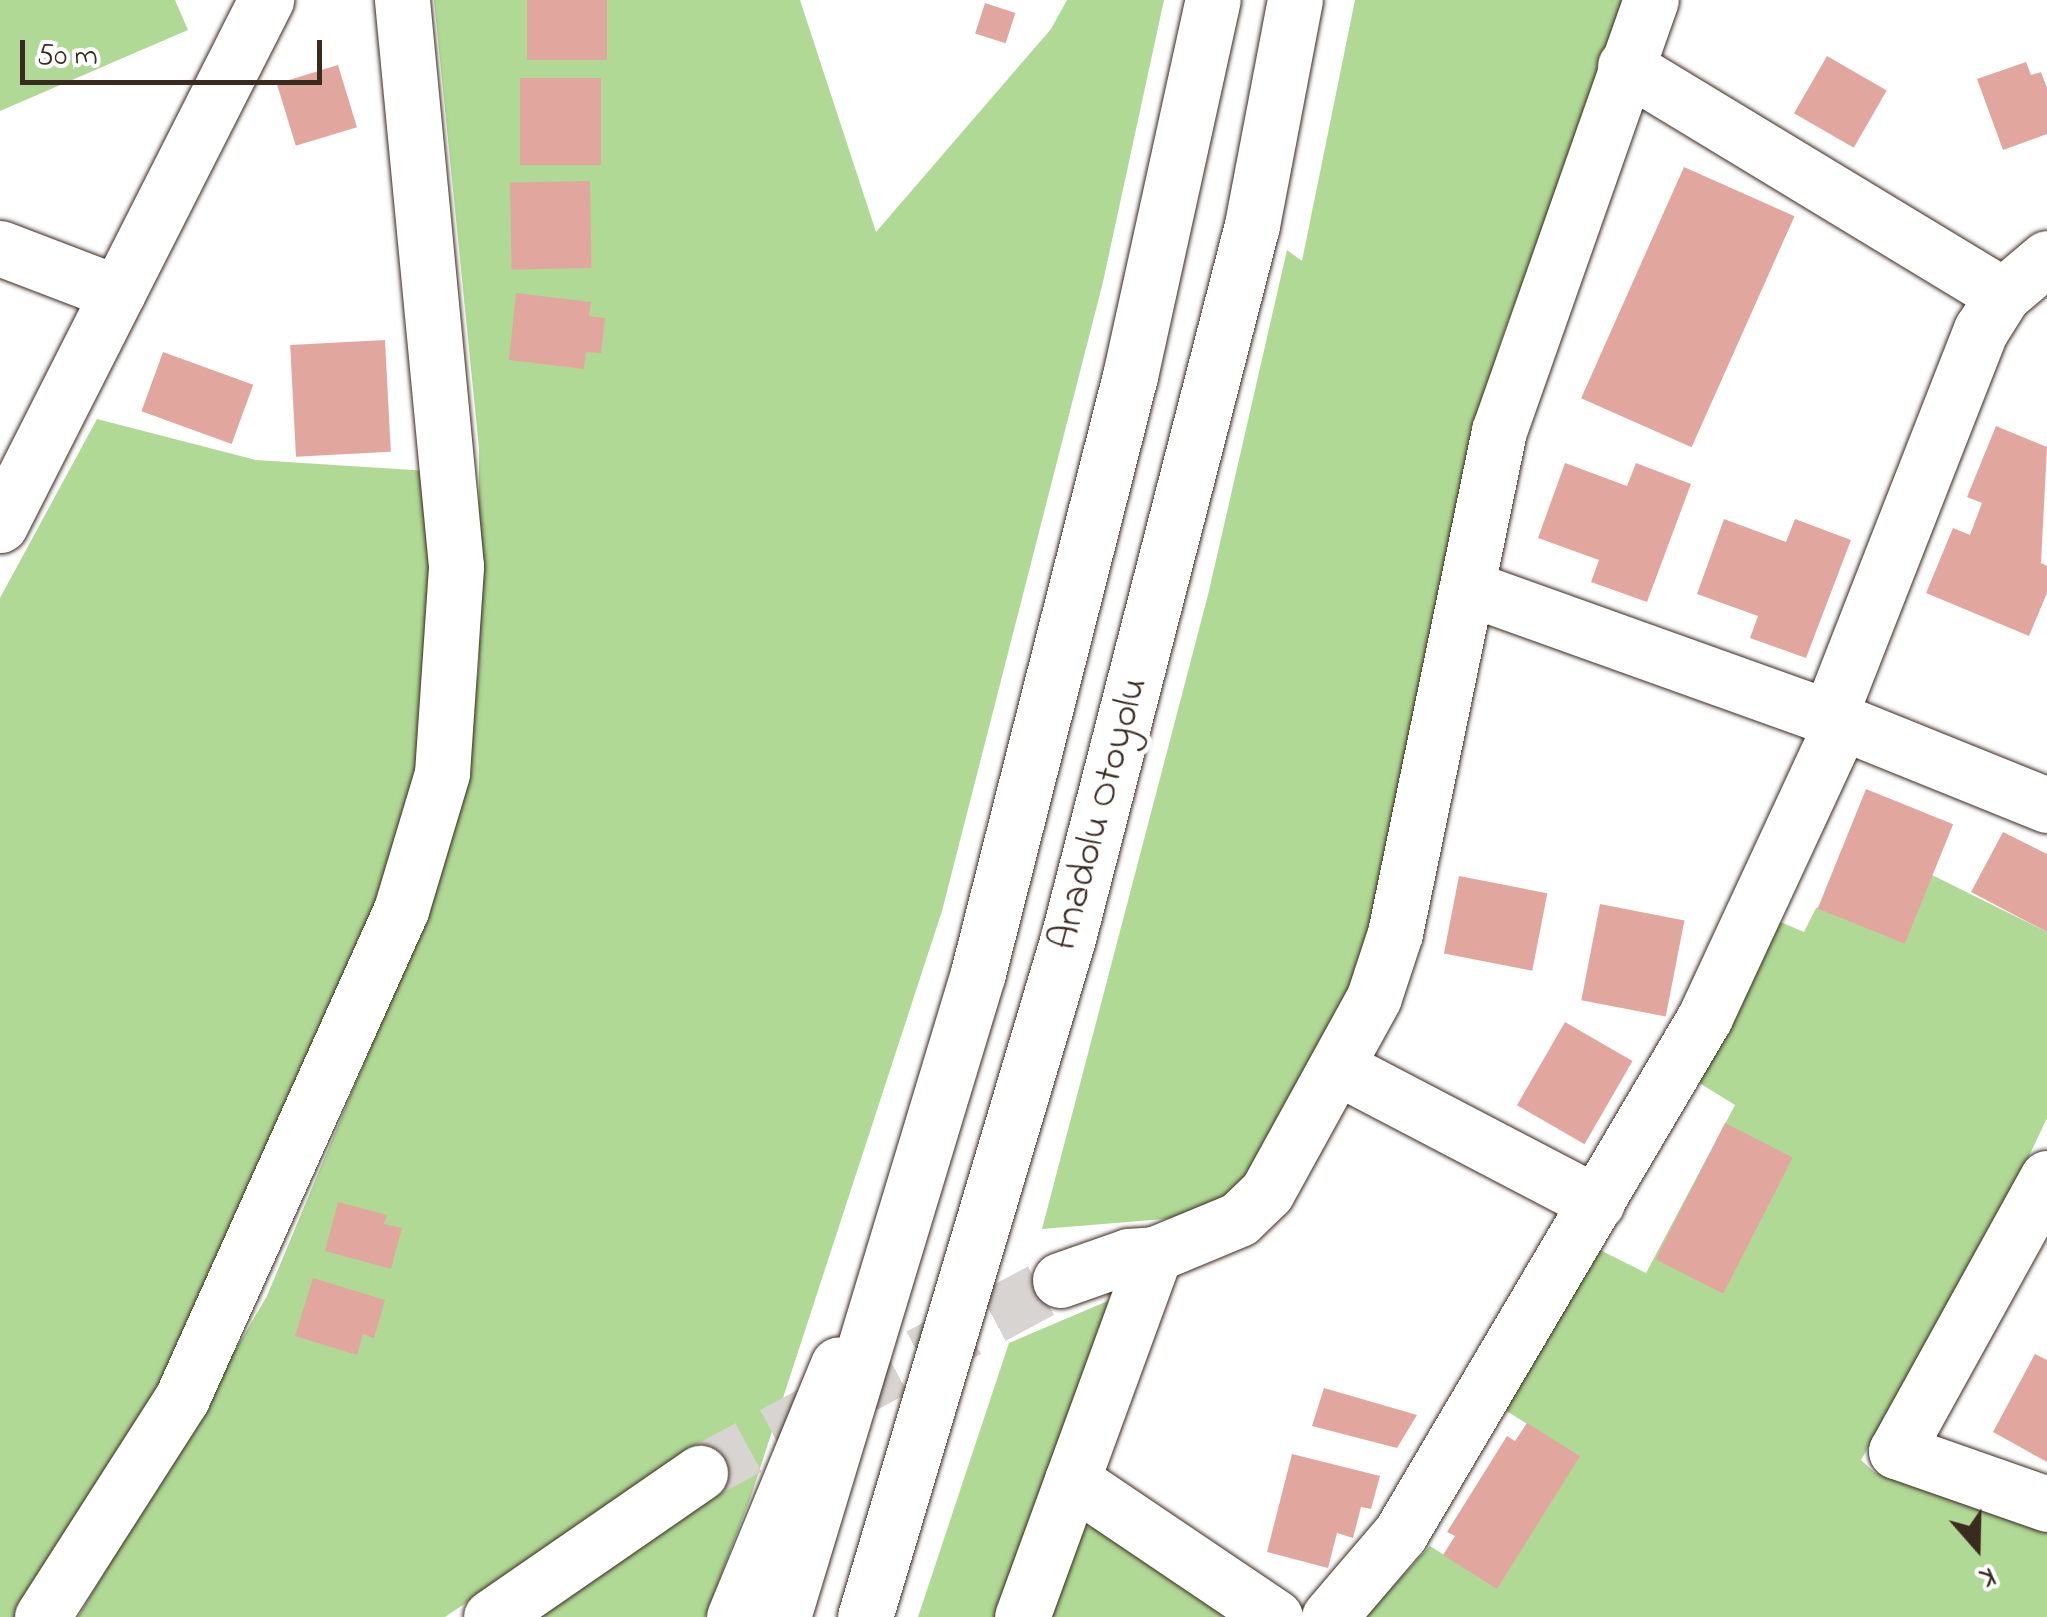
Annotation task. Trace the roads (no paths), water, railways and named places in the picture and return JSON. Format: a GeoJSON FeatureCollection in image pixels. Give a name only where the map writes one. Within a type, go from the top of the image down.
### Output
{"type":"FeatureCollection","features":[{"type":"Feature","properties":{"kind":"main road"},"geometry":{"type":"LineString","coordinates":[[0,525],[266,0]]}},
{"type":"Feature","properties":{"kind":"main road"},"geometry":{"type":"LineString","coordinates":[[42,1617],[182,1398],[401,910],[442,773],[456,566],[402,0]]}},
{"type":"Feature","properties":{"kind":"main road","name":"Anadolu Otoyolu"},"geometry":{"type":"LineString","coordinates":[[783,1617],[826,1489],[901,1215],[978,973],[1052,694],[1213,0]]}},
{"type":"Feature","properties":{"kind":"main road","name":"Anadolu Otoyolu"},"geometry":{"type":"LineString","coordinates":[[864,1617],[1073,920],[1252,225],[1295,0]]}},
{"type":"Feature","properties":{"kind":"main road"},"geometry":{"type":"LineString","coordinates":[[1060,1280],[1116,1259],[1155,1254],[1239,1219],[1267,1192],[1339,1068],[1395,933],[1471,589],[1499,432],[1651,0]]}},
{"type":"Feature","properties":{"kind":"main road"},"geometry":{"type":"LineString","coordinates":[[1625,66],[2003,294]]}},
{"type":"Feature","properties":{"kind":"main road"},"geometry":{"type":"LineString","coordinates":[[0,248],[118,293]]}},
{"type":"Feature","properties":{"kind":"main road"},"geometry":{"type":"LineString","coordinates":[[1329,1617],[1400,1534],[1705,1016],[1835,719],[1953,396],[2003,294],[2047,258]]}},
{"type":"Feature","properties":{"kind":"main road"},"geometry":{"type":"LineString","coordinates":[[1471,589],[1835,719],[2047,805]]}},
{"type":"Feature","properties":{"kind":"main road"},"geometry":{"type":"LineString","coordinates":[[1339,1068],[1596,1202]]}},
{"type":"Feature","properties":{"kind":"main road"},"geometry":{"type":"LineString","coordinates":[[2047,1178],[1896,1451],[2047,1504]]}},
{"type":"Feature","properties":{"kind":"main road"},"geometry":{"type":"LineString","coordinates":[[734,1617],[901,1215]]}},
{"type":"Feature","properties":{"kind":"main road"},"geometry":{"type":"LineString","coordinates":[[1022,1617],[1155,1254]]}},
{"type":"Feature","properties":{"kind":"main road"},"geometry":{"type":"LineString","coordinates":[[490,1617],[700,1472]]}},
{"type":"Feature","properties":{"kind":"main road"},"geometry":{"type":"LineString","coordinates":[[1072,1480],[1275,1617]]}},
{"type":"Feature","properties":{"kind":"tunnel"},"geometry":{"type":"LineString","coordinates":[[700,1473],[1060,1280]]}}]}
